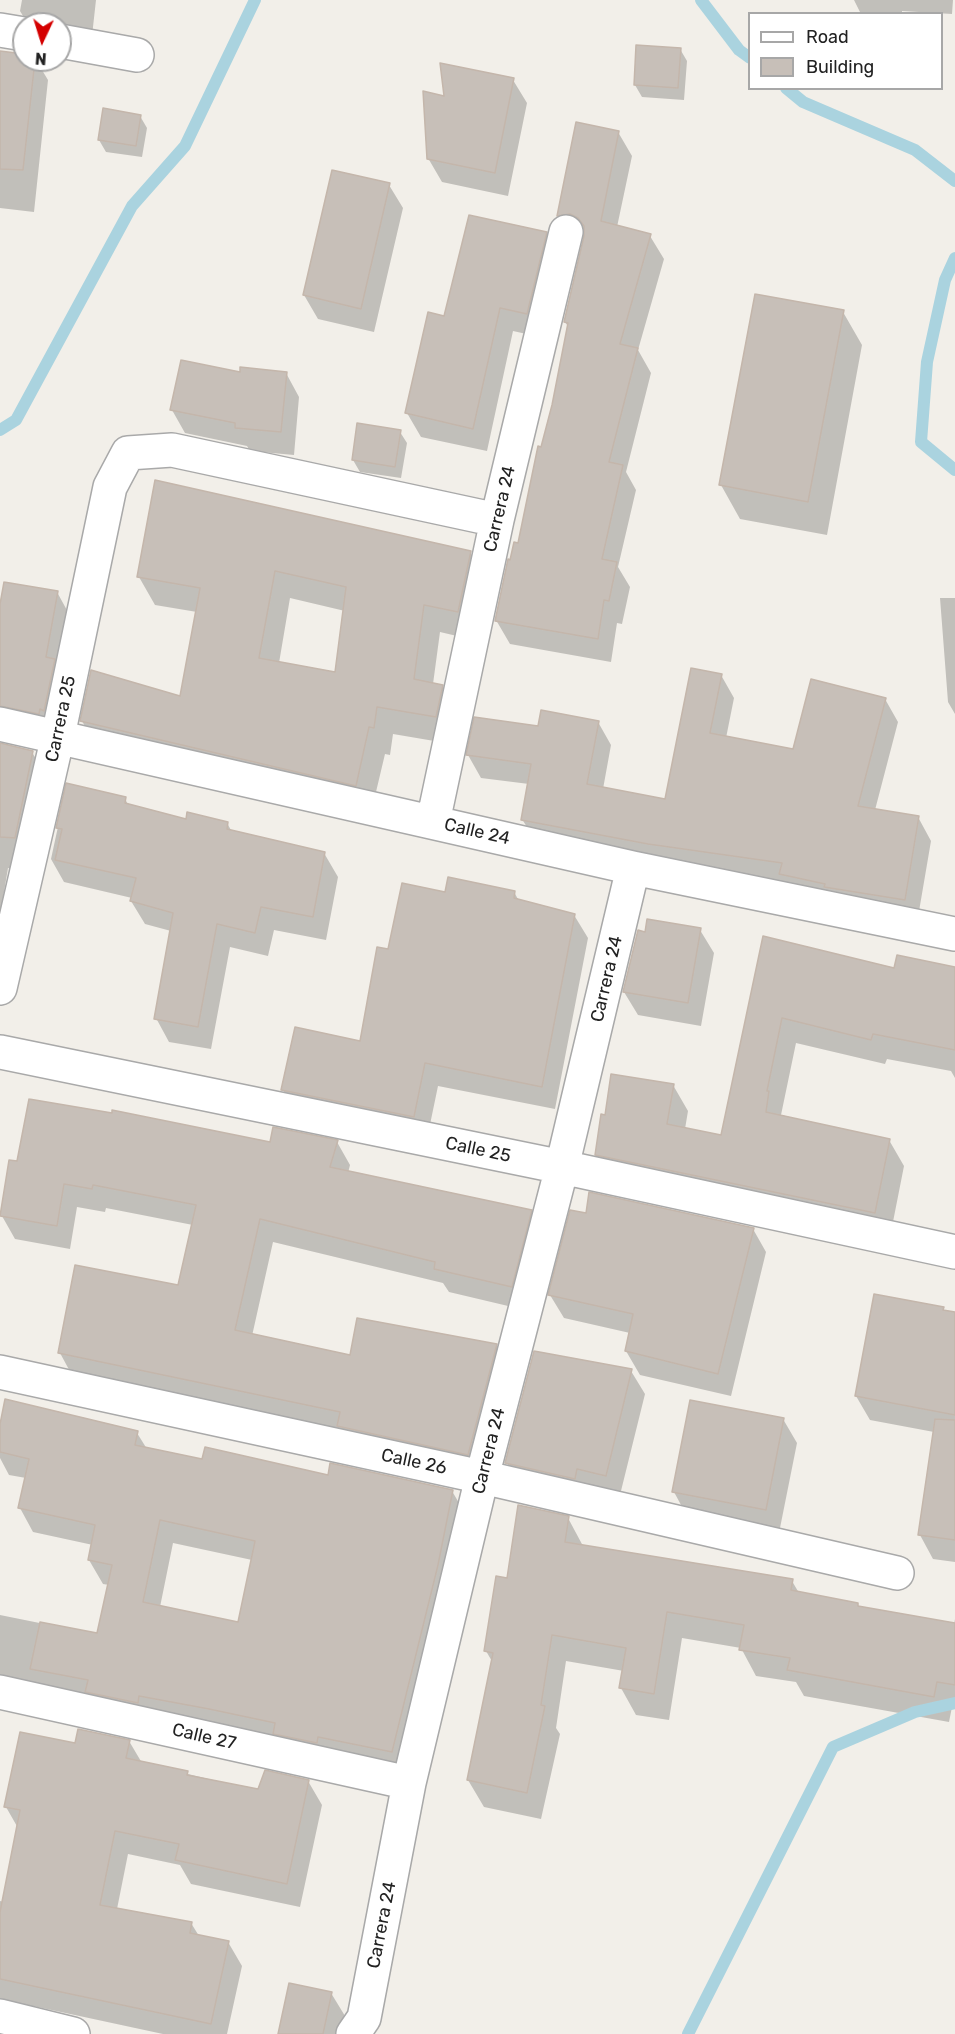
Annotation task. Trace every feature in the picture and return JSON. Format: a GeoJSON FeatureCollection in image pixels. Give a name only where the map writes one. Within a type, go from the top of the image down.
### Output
{"type":"FeatureCollection","features":[{"type":"Feature","properties":{"kind":"street"},"geometry":{"type":"LineString","coordinates":[[72,43],[137,55]]}},
{"type":"Feature","properties":{"kind":"street","name":"Carrera 24"},"geometry":{"type":"LineString","coordinates":[[433,822],[497,520],[566,232]]}},
{"type":"Feature","properties":{"kind":"street","name":"Carrera 25"},"geometry":{"type":"LineString","coordinates":[[0,988],[58,736],[110,487],[128,453],[172,450],[497,520]]}},
{"type":"Feature","properties":{"kind":"street","name":"Calle 24"},"geometry":{"type":"LineString","coordinates":[[0,724],[633,868],[955,934]]}},
{"type":"Feature","properties":{"kind":"street","name":"Carrera 24"},"geometry":{"type":"LineString","coordinates":[[353,2034],[364,2018],[409,1783],[483,1477],[562,1167],[633,868]]}},
{"type":"Feature","properties":{"kind":"street","name":"Calle 25"},"geometry":{"type":"LineString","coordinates":[[0,1052],[562,1167],[955,1252]]}},
{"type":"Feature","properties":{"kind":"street","name":"Calle 26"},"geometry":{"type":"LineString","coordinates":[[0,1372],[483,1477],[897,1573]]}},
{"type":"Feature","properties":{"kind":"street","name":"Calle 27"},"geometry":{"type":"LineString","coordinates":[[0,1692],[409,1783]]}},
{"type":"Feature","properties":{"kind":"street"},"geometry":{"type":"LineString","coordinates":[[0,2016],[73,2034]]}},
{"type":"Feature","properties":{"kind":"building"},"geometry":{"type":"Polygon","coordinates":[[[636,45],[681,48],[678,88],[634,85],[636,45]]]}},
{"type":"Feature","properties":{"kind":"building"},"geometry":{"type":"Polygon","coordinates":[[[0,51],[12,52],[12,72],[34,72],[23,170],[0,169],[0,51]]]}},
{"type":"Feature","properties":{"kind":"building"},"geometry":{"type":"Polygon","coordinates":[[[440,63],[514,78],[495,173],[427,159],[423,91],[444,96],[440,63]]]}},
{"type":"Feature","properties":{"kind":"building"},"geometry":{"type":"Polygon","coordinates":[[[103,108],[141,115],[136,146],[98,140],[103,108]]]}},
{"type":"Feature","properties":{"kind":"building"},"geometry":{"type":"Polygon","coordinates":[[[576,122],[619,131],[601,221],[651,234],[620,344],[638,348],[609,462],[623,465],[602,559],[617,562],[609,601],[604,600],[598,639],[495,621],[508,559],[510,560],[514,542],[518,543],[538,446],[541,447],[552,405],[568,323],[564,322],[584,236],[584,226],[578,218],[570,214],[557,216],[576,122]]]}},
{"type":"Feature","properties":{"kind":"building"},"geometry":{"type":"Polygon","coordinates":[[[332,170],[390,183],[361,309],[303,295],[332,170]]]}},
{"type":"Feature","properties":{"kind":"building"},"geometry":{"type":"Polygon","coordinates":[[[469,215],[547,232],[527,314],[500,308],[473,429],[405,413],[428,312],[444,316],[469,215]]]}},
{"type":"Feature","properties":{"kind":"building"},"geometry":{"type":"Polygon","coordinates":[[[755,294],[844,310],[808,502],[719,485],[755,294]]]}},
{"type":"Feature","properties":{"kind":"building"},"geometry":{"type":"Polygon","coordinates":[[[181,360],[240,372],[240,367],[287,372],[281,432],[235,428],[235,423],[170,410],[181,360]]]}},
{"type":"Feature","properties":{"kind":"building"},"geometry":{"type":"Polygon","coordinates":[[[357,423],[401,430],[395,467],[352,460],[357,423]]]}},
{"type":"Feature","properties":{"kind":"building"},"geometry":{"type":"Polygon","coordinates":[[[155,480],[471,551],[458,612],[424,605],[414,679],[443,685],[436,717],[377,707],[374,728],[369,727],[356,786],[80,721],[91,670],[180,696],[200,588],[137,577],[155,480]],[[275,571],[259,658],[335,672],[346,587],[275,571]]]}},
{"type":"Feature","properties":{"kind":"building"},"geometry":{"type":"Polygon","coordinates":[[[4,582],[58,591],[46,657],[55,659],[44,711],[40,709],[39,714],[0,706],[0,604],[4,582]]]}},
{"type":"Feature","properties":{"kind":"building"},"geometry":{"type":"Polygon","coordinates":[[[691,668],[722,674],[710,733],[793,749],[811,679],[886,698],[858,806],[919,816],[905,900],[824,887],[825,884],[779,874],[782,863],[648,844],[521,820],[531,764],[466,755],[474,717],[538,726],[541,710],[599,721],[587,784],[665,799],[691,668]]]}},
{"type":"Feature","properties":{"kind":"building"},"geometry":{"type":"Polygon","coordinates":[[[0,743],[33,751],[15,838],[0,837],[0,743]]]}},
{"type":"Feature","properties":{"kind":"building"},"geometry":{"type":"Polygon","coordinates":[[[66,783],[126,797],[125,803],[186,819],[187,812],[228,822],[227,829],[325,852],[313,917],[261,907],[255,933],[217,924],[198,1027],[154,1019],[173,913],[130,901],[136,878],[55,860],[62,829],[56,828],[66,783]]]}},
{"type":"Feature","properties":{"kind":"building"},"geometry":{"type":"Polygon","coordinates":[[[448,877],[515,891],[514,898],[575,914],[542,1087],[425,1063],[414,1117],[281,1090],[295,1027],[360,1041],[377,947],[388,949],[402,883],[445,892],[448,877]]]}},
{"type":"Feature","properties":{"kind":"building"},"geometry":{"type":"Polygon","coordinates":[[[647,919],[701,928],[688,1003],[623,992],[638,930],[645,932],[647,919]]]}},
{"type":"Feature","properties":{"kind":"building"},"geometry":{"type":"Polygon","coordinates":[[[763,936],[894,968],[897,955],[955,967],[955,1050],[873,1034],[871,1040],[782,1018],[767,1091],[769,1091],[766,1112],[890,1139],[875,1213],[595,1155],[601,1114],[605,1115],[611,1074],[674,1084],[667,1124],[721,1135],[763,936]]]}},
{"type":"Feature","properties":{"kind":"building"},"geometry":{"type":"Polygon","coordinates":[[[29,1099],[112,1113],[112,1110],[270,1142],[273,1127],[338,1140],[330,1167],[532,1210],[512,1287],[434,1269],[435,1262],[260,1219],[235,1330],[350,1355],[357,1318],[497,1344],[468,1455],[337,1426],[340,1412],[58,1353],[75,1265],[178,1285],[196,1205],[93,1185],[92,1189],[64,1184],[57,1226],[0,1216],[9,1160],[17,1161],[29,1099]]]}},
{"type":"Feature","properties":{"kind":"building"},"geometry":{"type":"Polygon","coordinates":[[[589,1192],[754,1228],[718,1374],[625,1351],[633,1314],[548,1295],[570,1210],[586,1213],[589,1192]]]}},
{"type":"Feature","properties":{"kind":"building"},"geometry":{"type":"Polygon","coordinates":[[[874,1294],[944,1307],[943,1310],[955,1312],[955,1415],[855,1396],[874,1294]]]}},
{"type":"Feature","properties":{"kind":"building"},"geometry":{"type":"Polygon","coordinates":[[[534,1351],[632,1369],[606,1476],[577,1469],[575,1479],[505,1463],[534,1351]]]}},
{"type":"Feature","properties":{"kind":"building"},"geometry":{"type":"Polygon","coordinates":[[[5,1399],[138,1431],[135,1445],[202,1459],[205,1447],[328,1475],[330,1463],[453,1490],[438,1565],[392,1752],[318,1737],[317,1743],[273,1734],[275,1723],[209,1709],[139,1696],[138,1703],[85,1692],[88,1680],[30,1669],[40,1622],[97,1633],[112,1565],[88,1560],[95,1525],[18,1508],[29,1459],[0,1452],[0,1424],[5,1399]],[[160,1520],[143,1602],[238,1622],[255,1541],[160,1520]]]}},
{"type":"Feature","properties":{"kind":"building"},"geometry":{"type":"Polygon","coordinates":[[[690,1400],[784,1418],[766,1510],[672,1492],[690,1400]]]}},
{"type":"Feature","properties":{"kind":"building"},"geometry":{"type":"Polygon","coordinates":[[[935,1419],[955,1420],[955,1540],[918,1535],[935,1419]]]}},
{"type":"Feature","properties":{"kind":"building"},"geometry":{"type":"Polygon","coordinates":[[[518,1505],[569,1516],[565,1542],[793,1579],[791,1590],[858,1603],[858,1606],[955,1623],[955,1685],[937,1682],[934,1697],[787,1670],[790,1658],[739,1650],[744,1625],[667,1612],[654,1694],[619,1688],[626,1648],[552,1635],[541,1705],[545,1706],[527,1793],[467,1780],[493,1653],[484,1651],[496,1576],[507,1578],[518,1505]]]}},
{"type":"Feature","properties":{"kind":"building"},"geometry":{"type":"Polygon","coordinates":[[[78,1729],[130,1740],[126,1758],[188,1771],[187,1775],[258,1789],[265,1770],[309,1780],[287,1884],[175,1860],[179,1844],[115,1831],[100,1905],[192,1922],[190,1933],[229,1941],[211,2024],[0,1979],[0,1912],[20,1810],[4,1807],[20,1732],[75,1743],[78,1729]]]}},
{"type":"Feature","properties":{"kind":"building"},"geometry":{"type":"Polygon","coordinates":[[[289,1983],[332,1992],[323,2034],[278,2034],[289,1983]]]}},
{"type":"Feature","properties":{"kind":"waterway"},"geometry":{"type":"LineString","coordinates":[[0,430],[16,420],[132,206],[185,146],[255,0]]}},
{"type":"Feature","properties":{"kind":"waterway"},"geometry":{"type":"LineString","coordinates":[[701,0],[739,50],[748,57]]}},
{"type":"Feature","properties":{"kind":"waterway"},"geometry":{"type":"LineString","coordinates":[[788,90],[803,102],[915,150],[955,181]]}},
{"type":"Feature","properties":{"kind":"waterway"},"geometry":{"type":"LineString","coordinates":[[955,258],[945,280],[927,362],[921,442],[955,470]]}},
{"type":"Feature","properties":{"kind":"waterway"},"geometry":{"type":"LineString","coordinates":[[688,2034],[833,1747],[915,1712],[955,1703]]}}]}
